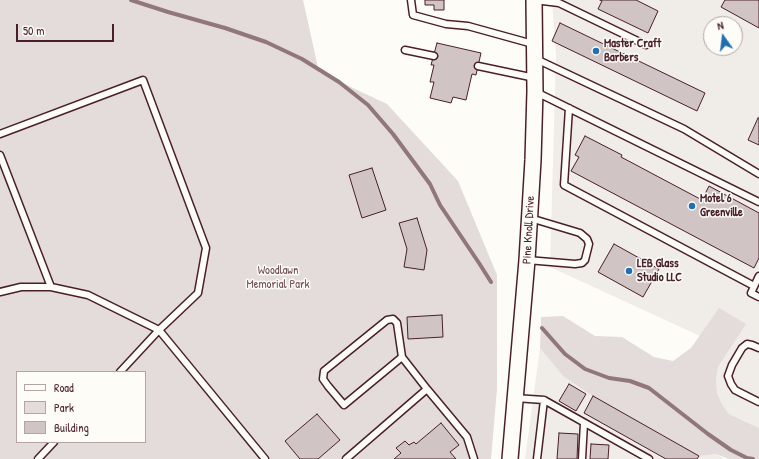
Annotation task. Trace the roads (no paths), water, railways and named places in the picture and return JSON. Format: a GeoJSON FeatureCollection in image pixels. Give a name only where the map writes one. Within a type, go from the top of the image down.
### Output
{"type":"FeatureCollection","features":[{"type":"Feature","properties":{"kind":"street","name":"Pine Knoll Drive"},"geometry":{"type":"LineString","coordinates":[[510,459],[530,218],[535,84],[534,0]]}},
{"type":"Feature","properties":{"kind":"lane"},"geometry":{"type":"LineString","coordinates":[[411,0],[413,15],[446,24],[468,26],[535,51],[684,129],[759,174]]}},
{"type":"Feature","properties":{"kind":"lane"},"geometry":{"type":"LineString","coordinates":[[534,0],[559,3],[646,45]]}},
{"type":"Feature","properties":{"kind":"lane"},"geometry":{"type":"LineString","coordinates":[[405,50],[434,56]]}},
{"type":"Feature","properties":{"kind":"lane"},"geometry":{"type":"LineString","coordinates":[[478,66],[535,84],[569,108],[759,202]]}},
{"type":"Feature","properties":{"kind":"lane"},"geometry":{"type":"LineString","coordinates":[[0,134],[143,80],[206,248],[198,293],[159,330],[121,371]]}},
{"type":"Feature","properties":{"kind":"lane"},"geometry":{"type":"LineString","coordinates":[[569,108],[564,185],[754,286]]}},
{"type":"Feature","properties":{"kind":"lane"},"geometry":{"type":"LineString","coordinates":[[0,155],[51,287]]}},
{"type":"Feature","properties":{"kind":"lane"},"geometry":{"type":"LineString","coordinates":[[527,260],[575,264],[582,263],[585,260],[589,244],[587,238],[580,233],[530,218]]}},
{"type":"Feature","properties":{"kind":"lane"},"geometry":{"type":"LineString","coordinates":[[759,276],[751,293],[759,297]]}},
{"type":"Feature","properties":{"kind":"lane"},"geometry":{"type":"LineString","coordinates":[[0,292],[21,287],[51,287],[88,295],[159,330],[265,459]]}},
{"type":"Feature","properties":{"kind":"lane"},"geometry":{"type":"LineString","coordinates":[[402,357],[344,405],[323,379],[324,371],[387,320],[393,319],[397,323],[402,357],[467,438],[474,459]]}},
{"type":"Feature","properties":{"kind":"lane"},"geometry":{"type":"LineString","coordinates":[[759,348],[752,344],[747,344],[742,348],[732,365],[728,376],[731,384],[736,390],[759,402]]}},
{"type":"Feature","properties":{"kind":"lane"},"geometry":{"type":"LineString","coordinates":[[346,459],[427,389]]}},
{"type":"Feature","properties":{"kind":"lane"},"geometry":{"type":"LineString","coordinates":[[515,398],[544,400],[649,459]]}},
{"type":"Feature","properties":{"kind":"lane"},"geometry":{"type":"LineString","coordinates":[[537,459],[544,400]]}},
{"type":"Feature","properties":{"kind":"lane"},"geometry":{"type":"LineString","coordinates":[[582,459],[584,423]]}},
{"type":"Feature","properties":{"kind":"lane"},"geometry":{"type":"LineString","coordinates":[[38,459],[53,443]]}},
{"type":"Feature","properties":{"kind":"waterway"},"geometry":{"type":"LineString","coordinates":[[131,0],[266,42],[302,59],[339,82],[368,105],[393,134],[430,184],[440,205],[491,282]]}},
{"type":"Feature","properties":{"kind":"waterway"},"geometry":{"type":"LineString","coordinates":[[542,328],[565,354],[585,369],[609,378],[630,381],[649,388],[731,450],[747,458],[753,459]]}},
{"type":"Feature","properties":{"kind":"place","name":"Master Craft Barbers"},"geometry":{"type":"Point","coordinates":[596,51]}},
{"type":"Feature","properties":{"kind":"place","name":"Motel 6 Greenville"},"geometry":{"type":"Point","coordinates":[692,206]}},
{"type":"Feature","properties":{"kind":"place","name":"LEB Glass Studio LLC"},"geometry":{"type":"Point","coordinates":[629,271]}},
{"type":"Feature","properties":{"kind":"park label","name":"Woodlawn Memorial Park"},"geometry":{"type":"Point","coordinates":[278,278]}}]}
